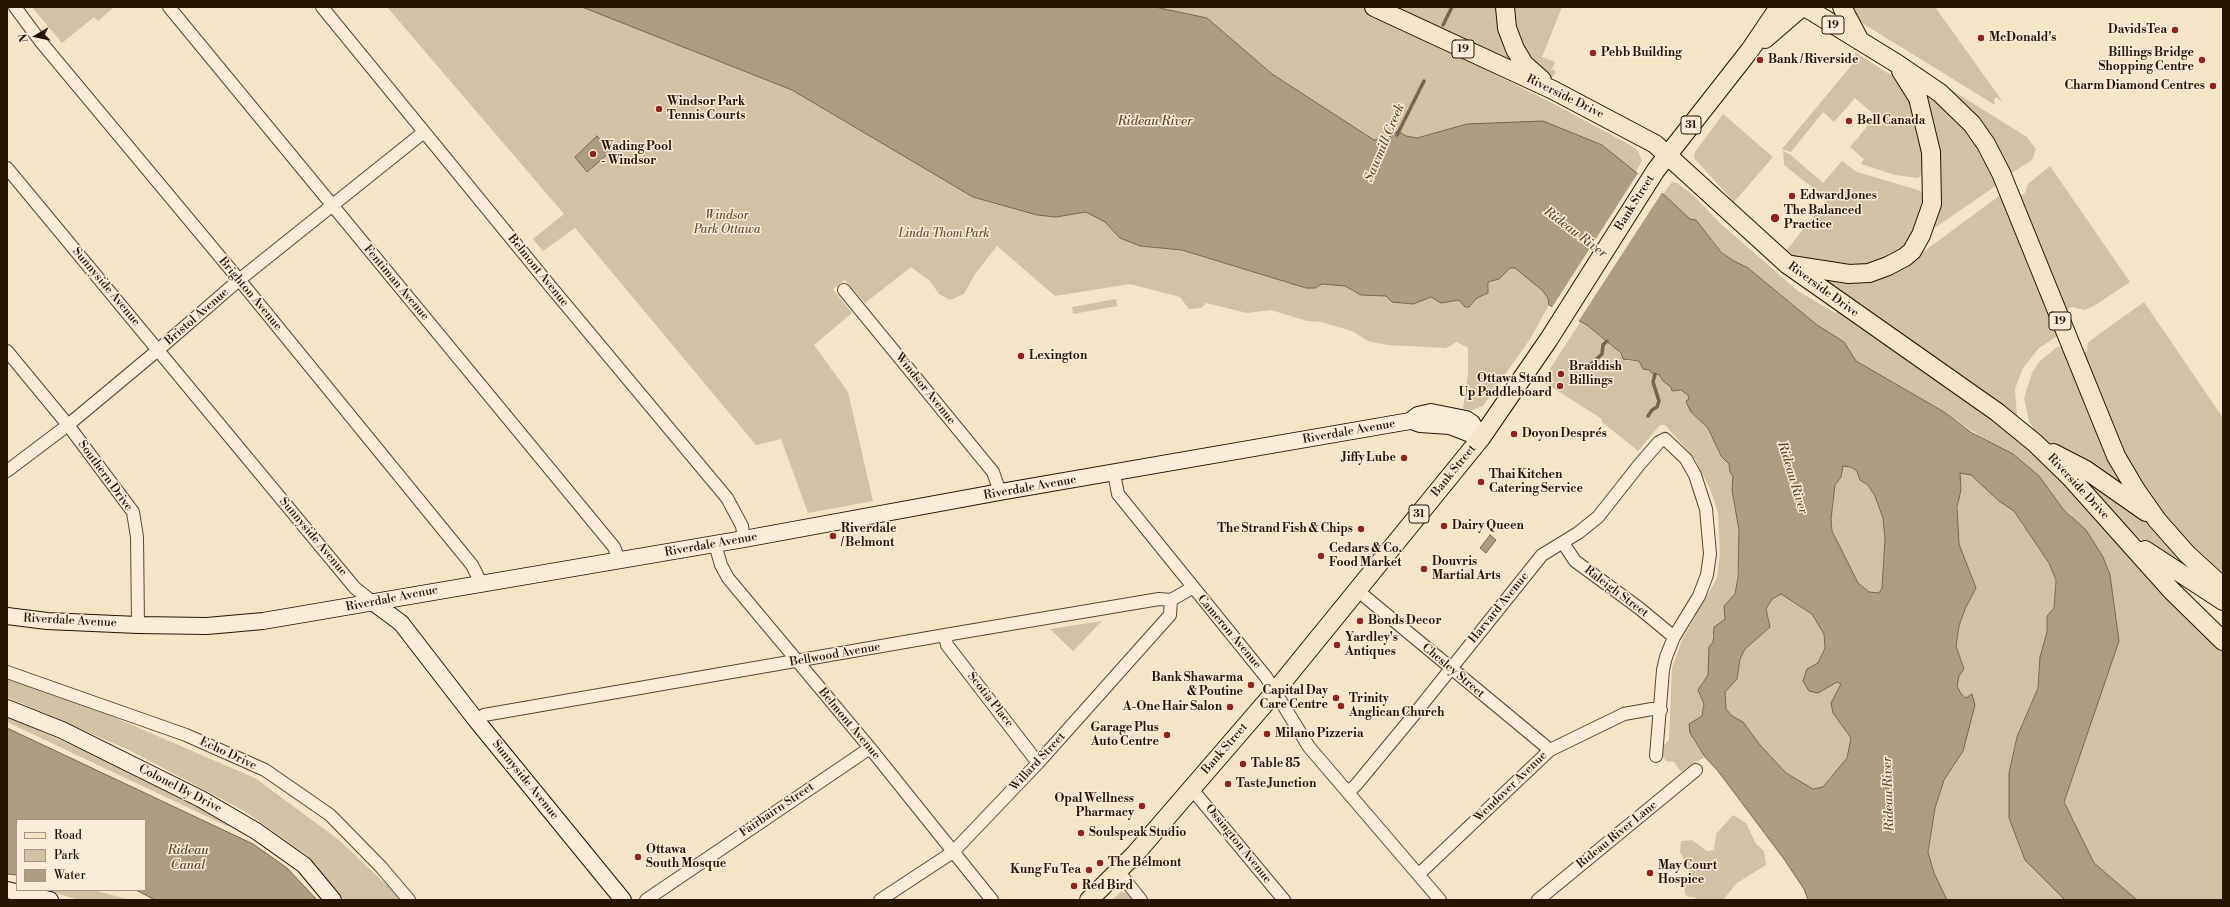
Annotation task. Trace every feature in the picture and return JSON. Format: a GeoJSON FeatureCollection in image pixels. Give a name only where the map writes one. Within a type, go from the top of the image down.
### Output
{"type":"FeatureCollection","features":[{"type":"Feature","properties":{"kind":"main road","name":"Riverside Drive"},"geometry":{"type":"LineString","coordinates":[[1374,7],[1552,90],[1644,138],[1668,154],[1788,265],[1997,412],[2035,443],[2064,471],[2126,538],[2171,590],[2223,641]]}},
{"type":"Feature","properties":{"kind":"main road"},"geometry":{"type":"LineString","coordinates":[[1505,7],[1507,28],[1515,49],[1524,64],[1552,90]]}},
{"type":"Feature","properties":{"kind":"main road","name":"Bank Street"},"geometry":{"type":"LineString","coordinates":[[1089,900],[1118,871],[1275,690],[1481,438],[1549,339],[1656,170],[1750,50],[1779,7]]}},
{"type":"Feature","properties":{"kind":"main road","name":"Bank Street"},"geometry":{"type":"LineString","coordinates":[[1750,50],[1802,7]]}},
{"type":"Feature","properties":{"kind":"main road","name":"19"},"geometry":{"type":"LineString","coordinates":[[1805,7],[1896,63],[1940,93],[1972,124],[1994,159],[2116,456],[2136,490],[2157,520],[2187,554],[2223,590]]}},
{"type":"Feature","properties":{"kind":"main road"},"geometry":{"type":"LineString","coordinates":[[1842,7],[1860,41]]}},
{"type":"Feature","properties":{"kind":"main road"},"geometry":{"type":"LineString","coordinates":[[1788,265],[1836,273],[1868,273],[1888,266],[1904,257],[1912,251],[1921,235],[1932,204],[1931,152],[1918,98],[1896,63]]}},
{"type":"Feature","properties":{"kind":"main road"},"geometry":{"type":"LineString","coordinates":[[2035,443],[2086,470],[2157,520]]}},
{"type":"Feature","properties":{"kind":"main road"},"geometry":{"type":"LineString","coordinates":[[2126,538],[2223,590]]}},
{"type":"Feature","properties":{"kind":"street","name":"Brighton Avenue"},"geometry":{"type":"LineString","coordinates":[[15,7],[41,42],[239,280],[472,565],[482,583]]}},
{"type":"Feature","properties":{"kind":"street","name":"Fentiman Avenue"},"geometry":{"type":"LineString","coordinates":[[169,7],[614,547],[619,560]]}},
{"type":"Feature","properties":{"kind":"street","name":"Belmont Avenue"},"geometry":{"type":"LineString","coordinates":[[322,7],[727,498],[742,526],[744,539]]}},
{"type":"Feature","properties":{"kind":"street","name":"Bristol Avenue"},"geometry":{"type":"LineString","coordinates":[[7,471],[68,425],[239,280],[424,132]]}},
{"type":"Feature","properties":{"kind":"street","name":"Sunnyside Avenue"},"geometry":{"type":"LineString","coordinates":[[7,168],[355,588],[400,623],[476,720],[623,900]]}},
{"type":"Feature","properties":{"kind":"street","name":"Windsor Avenue"},"geometry":{"type":"LineString","coordinates":[[844,290],[993,472],[1000,492]]}},
{"type":"Feature","properties":{"kind":"street","name":"Southern Drive"},"geometry":{"type":"LineString","coordinates":[[7,351],[68,425],[133,512],[137,537],[138,625]]}},
{"type":"Feature","properties":{"kind":"street","name":"Riverdale Avenue"},"geometry":{"type":"LineString","coordinates":[[7,616],[48,621],[138,625],[234,625],[374,603],[390,598],[744,539],[1000,492],[1412,421],[1418,415],[1431,412],[1452,415],[1472,423],[1481,438]]}},
{"type":"Feature","properties":{"kind":"street","name":"Harvard Avenue"},"geometry":{"type":"LineString","coordinates":[[1348,792],[1356,785],[1408,722],[1450,668],[1542,556],[1598,517],[1639,465],[1659,442],[1665,439],[1686,459],[1696,475],[1706,509],[1710,540],[1707,575],[1698,596],[1674,637]]}},
{"type":"Feature","properties":{"kind":"street","name":"Cameron Avenue"},"geometry":{"type":"LineString","coordinates":[[1114,473],[1118,494],[1192,588],[1266,677],[1309,747],[1440,900]]}},
{"type":"Feature","properties":{"kind":"street","name":"Raleigh Street"},"geometry":{"type":"LineString","coordinates":[[1563,542],[1575,561],[1640,609],[1674,637]]}},
{"type":"Feature","properties":{"kind":"street","name":"Belmont Avenue"},"geometry":{"type":"LineString","coordinates":[[715,544],[721,565],[728,578],[870,748],[992,900]]}},
{"type":"Feature","properties":{"kind":"street","name":"Bellwood Avenue"},"geometry":{"type":"LineString","coordinates":[[476,720],[484,715],[945,635],[1159,600],[1171,600],[1192,588]]}},
{"type":"Feature","properties":{"kind":"street","name":"Chesley Street"},"geometry":{"type":"LineString","coordinates":[[1357,590],[1550,750]]}},
{"type":"Feature","properties":{"kind":"street","name":"Willard Street"},"geometry":{"type":"LineString","coordinates":[[880,900],[953,852],[1038,763],[1170,614],[1171,600]]}},
{"type":"Feature","properties":{"kind":"street","name":"Scotia Place"},"geometry":{"type":"LineString","coordinates":[[945,635],[947,645],[1038,763]]}},
{"type":"Feature","properties":{"kind":"street"},"geometry":{"type":"LineString","coordinates":[[1656,756],[1661,710],[1663,670],[1674,637]]}},
{"type":"Feature","properties":{"kind":"street","name":"Echo Drive"},"geometry":{"type":"LineString","coordinates":[[7,672],[186,735],[264,770],[330,815],[381,867],[409,900]]}},
{"type":"Feature","properties":{"kind":"street","name":"Colonel By Drive"},"geometry":{"type":"LineString","coordinates":[[7,708],[62,730],[187,792],[256,831],[304,865],[333,900]]}},
{"type":"Feature","properties":{"kind":"street","name":"Wendover Avenue"},"geometry":{"type":"LineString","coordinates":[[1419,874],[1550,750],[1624,714],[1652,709],[1661,710]]}},
{"type":"Feature","properties":{"kind":"street","name":"Fairbairn Street"},"geometry":{"type":"LineString","coordinates":[[646,900],[870,748]]}},
{"type":"Feature","properties":{"kind":"street","name":"Rideau River Lane"},"geometry":{"type":"LineString","coordinates":[[1538,900],[1696,770]]}},
{"type":"Feature","properties":{"kind":"street","name":"Ossington Avenue"},"geometry":{"type":"LineString","coordinates":[[1191,788],[1284,900]]}},
{"type":"Feature","properties":{"kind":"street"},"geometry":{"type":"LineString","coordinates":[[1118,871],[1141,900]]}},
{"type":"Feature","properties":{"kind":"street"},"geometry":{"type":"LineString","coordinates":[[7,890],[50,900]]}},
{"type":"Feature","properties":{"kind":"green space"},"geometry":{"type":"Polygon","coordinates":[[[32,7],[114,7],[98,21],[94,17],[62,43],[32,7]]]}},
{"type":"Feature","properties":{"kind":"green space","name":"Windsor Park Ottawa"},"geometry":{"type":"Polygon","coordinates":[[[387,7],[582,7],[792,90],[973,197],[1037,215],[1056,217],[1086,212],[1105,222],[1120,238],[1140,246],[1182,250],[1306,288],[1315,288],[1322,284],[1345,286],[1361,295],[1386,296],[1413,304],[1431,297],[1441,303],[1459,300],[1465,306],[1477,298],[1485,295],[1489,287],[1488,282],[1499,279],[1510,268],[1515,268],[1542,290],[1548,298],[1549,305],[1530,339],[1483,406],[1472,410],[1463,409],[1468,374],[1468,348],[1457,342],[1446,348],[1387,345],[1368,341],[1352,331],[1321,322],[1307,321],[1271,310],[1247,313],[1206,303],[1201,308],[1189,309],[1180,297],[1130,284],[1055,296],[997,246],[975,274],[964,294],[950,300],[939,294],[930,281],[911,267],[865,303],[845,280],[833,289],[852,313],[814,345],[848,392],[873,501],[808,513],[781,439],[756,445],[575,228],[543,251],[533,239],[564,214],[387,7]]]}},
{"type":"Feature","properties":{"kind":"green space"},"geometry":{"type":"Polygon","coordinates":[[[1155,7],[1361,7],[1558,106],[1632,146],[1638,151],[1642,161],[1635,173],[1602,145],[1467,124],[1417,138],[1406,136],[1398,131],[1387,138],[1374,140],[1272,74],[1207,18],[1155,7]]]}},
{"type":"Feature","properties":{"kind":"green space"},"geometry":{"type":"Polygon","coordinates":[[[1392,7],[1500,7],[1526,73],[1392,7]]]}},
{"type":"Feature","properties":{"kind":"green space"},"geometry":{"type":"Polygon","coordinates":[[[1510,7],[1562,7],[1542,57],[1555,62],[1552,69],[1556,72],[1553,77],[1542,73],[1522,54],[1510,7]]]}},
{"type":"Feature","properties":{"kind":"green space"},"geometry":{"type":"Polygon","coordinates":[[[1851,7],[1935,7],[2003,102],[1996,97],[1994,100],[1995,105],[1862,23],[1854,17],[1851,7]]]}},
{"type":"Feature","properties":{"kind":"green space"},"geometry":{"type":"Polygon","coordinates":[[[1855,52],[1897,79],[1913,99],[1925,171],[1918,178],[1895,175],[1861,164],[1864,159],[1850,147],[1876,116],[1855,98],[1834,122],[1823,112],[1791,152],[1782,149],[1855,61],[1855,52]]]}},
{"type":"Feature","properties":{"kind":"green space"},"geometry":{"type":"Polygon","coordinates":[[[1942,84],[2027,137],[2036,149],[2032,160],[2010,174],[1942,84]]]}},
{"type":"Feature","properties":{"kind":"green space"},"geometry":{"type":"Polygon","coordinates":[[[1922,87],[1939,100],[1980,147],[1997,185],[1936,227],[1933,224],[1937,212],[1922,87]]]}},
{"type":"Feature","properties":{"kind":"green space"},"geometry":{"type":"Polygon","coordinates":[[[1723,114],[1773,157],[1734,202],[1694,158],[1695,152],[1723,114]]]}},
{"type":"Feature","properties":{"kind":"green space"},"geometry":{"type":"Polygon","coordinates":[[[1783,151],[1791,155],[1823,183],[1842,161],[1857,172],[1918,190],[1924,194],[1926,202],[1909,242],[1888,259],[1859,268],[1793,256],[1786,251],[1827,199],[1784,165],[1783,151]]]}},
{"type":"Feature","properties":{"kind":"green space"},"geometry":{"type":"Polygon","coordinates":[[[2050,166],[2130,282],[2094,306],[2084,310],[2072,307],[2069,308],[2068,311],[2064,308],[2021,203],[2020,196],[2025,193],[2028,184],[2050,166]]]}},
{"type":"Feature","properties":{"kind":"green space"},"geometry":{"type":"Polygon","coordinates":[[[1672,182],[1677,183],[1694,196],[1721,224],[1798,291],[1835,313],[1838,311],[1957,393],[2031,448],[2223,648],[2223,900],[2137,900],[2094,863],[2064,802],[2119,641],[2071,514],[2063,509],[2039,476],[1944,412],[1856,361],[1844,342],[1817,325],[1748,268],[1734,261],[1721,251],[1696,220],[1690,219],[1663,194],[1672,182]]]}},
{"type":"Feature","properties":{"kind":"green space"},"geometry":{"type":"Polygon","coordinates":[[[1999,196],[2002,197],[2059,335],[2039,348],[2023,368],[2015,389],[2017,416],[2015,418],[1821,280],[1822,278],[1919,255],[1999,196]]]}},
{"type":"Feature","properties":{"kind":"green space"},"geometry":{"type":"Polygon","coordinates":[[[1116,299],[1117,306],[1073,314],[1072,307],[1116,299]]]}},
{"type":"Feature","properties":{"kind":"green space"},"geometry":{"type":"Polygon","coordinates":[[[2144,302],[2223,418],[2223,575],[2200,556],[2162,513],[2128,463],[2083,353],[2087,351],[2088,343],[2091,340],[2144,302]]]}},
{"type":"Feature","properties":{"kind":"green space"},"geometry":{"type":"Polygon","coordinates":[[[1581,321],[1609,342],[1627,361],[1639,361],[1643,369],[1649,370],[1654,375],[1659,374],[1663,381],[1675,390],[1683,391],[1688,395],[1691,412],[1708,428],[1721,456],[1729,464],[1733,476],[1740,542],[1735,594],[1727,603],[1725,619],[1717,624],[1712,636],[1713,642],[1709,647],[1708,675],[1698,690],[1704,704],[1702,716],[1694,721],[1693,739],[1705,757],[1681,772],[1674,762],[1666,761],[1661,754],[1661,748],[1669,740],[1672,668],[1682,640],[1717,578],[1720,554],[1718,513],[1711,491],[1695,459],[1665,425],[1660,425],[1638,451],[1602,422],[1602,419],[1542,381],[1581,321]]]}},
{"type":"Feature","properties":{"kind":"green space"},"geometry":{"type":"Polygon","coordinates":[[[2062,346],[2104,443],[2203,578],[2147,544],[2128,528],[2036,433],[2029,421],[2024,398],[2032,373],[2039,362],[2057,347],[2062,346]]]}},
{"type":"Feature","properties":{"kind":"green space"},"geometry":{"type":"Polygon","coordinates":[[[1843,466],[1851,467],[1857,471],[1860,480],[1868,485],[1875,496],[1883,518],[1885,539],[1882,589],[1879,593],[1869,592],[1857,583],[1832,531],[1831,519],[1835,485],[1841,477],[1843,466]]]}},
{"type":"Feature","properties":{"kind":"green space"},"geometry":{"type":"Polygon","coordinates":[[[1960,473],[1971,474],[1999,501],[2014,511],[2049,563],[2056,580],[2054,608],[2047,616],[2047,632],[2040,657],[2038,687],[2017,737],[2009,773],[2009,818],[2025,860],[2065,900],[1947,900],[1934,873],[1928,852],[1935,808],[1944,780],[1963,751],[1972,694],[1966,698],[1961,694],[1957,686],[1959,676],[1964,669],[1956,645],[1959,626],[1965,609],[1976,588],[1959,544],[1957,527],[1960,473]]]}},
{"type":"Feature","properties":{"kind":"green space"},"geometry":{"type":"Polygon","coordinates":[[[1781,594],[1812,614],[1824,634],[1825,648],[1818,663],[1807,669],[1841,684],[1831,703],[1833,713],[1851,738],[1847,758],[1823,787],[1813,789],[1786,773],[1760,745],[1743,722],[1732,716],[1726,709],[1725,692],[1737,679],[1740,659],[1745,649],[1770,627],[1766,609],[1772,599],[1781,594]]]}},
{"type":"Feature","properties":{"kind":"green space"},"geometry":{"type":"Polygon","coordinates":[[[1102,621],[1073,651],[1050,629],[1102,621]]]}},
{"type":"Feature","properties":{"kind":"green space"},"geometry":{"type":"Polygon","coordinates":[[[7,679],[104,713],[255,778],[339,840],[392,890],[399,900],[344,900],[308,856],[246,812],[129,750],[7,697],[7,679]]]}},
{"type":"Feature","properties":{"kind":"green space"},"geometry":{"type":"Polygon","coordinates":[[[7,716],[145,778],[229,824],[227,826],[7,722],[7,716]]]}},
{"type":"Feature","properties":{"kind":"green space"},"geometry":{"type":"Polygon","coordinates":[[[1733,815],[1746,823],[1756,844],[1764,851],[1766,865],[1737,883],[1723,900],[1696,900],[1695,897],[1688,897],[1685,894],[1684,885],[1689,870],[1680,852],[1681,841],[1692,840],[1707,851],[1714,850],[1716,834],[1733,815]]]}},
{"type":"Feature","properties":{"kind":"green space"},"geometry":{"type":"Polygon","coordinates":[[[49,891],[97,891],[130,900],[79,900],[49,891]]]}},
{"type":"Feature","properties":{"kind":"green space"},"geometry":{"type":"Polygon","coordinates":[[[1121,892],[1127,893],[1132,900],[1112,900],[1121,892]]]}},
{"type":"Feature","properties":{"kind":"water","name":"Rideau River"},"geometry":{"type":"Polygon","coordinates":[[[582,7],[1155,7],[1207,18],[1272,74],[1374,140],[1387,138],[1398,131],[1406,136],[1417,138],[1467,124],[1543,121],[1602,145],[1663,194],[1690,219],[1696,220],[1721,252],[1748,268],[1817,325],[1844,342],[1856,361],[1944,412],[1972,433],[2013,454],[2039,476],[2063,509],[2086,530],[2103,557],[2110,575],[2119,641],[2064,802],[2094,863],[2137,900],[2065,900],[2025,860],[2009,818],[2009,773],[2017,737],[2038,688],[2040,657],[2047,632],[2047,616],[2054,608],[2056,580],[2049,563],[2014,511],[1999,501],[1971,475],[1960,473],[1961,490],[1957,507],[1959,544],[1976,588],[1965,609],[1959,626],[1956,646],[1964,669],[1959,676],[1957,686],[1961,694],[1966,698],[1972,694],[1975,705],[1963,751],[1944,780],[1935,808],[1928,852],[1934,873],[1947,900],[1808,900],[1804,889],[1784,859],[1718,771],[1705,757],[1690,733],[1689,724],[1702,716],[1704,704],[1698,690],[1708,675],[1709,647],[1713,642],[1714,627],[1725,619],[1724,606],[1735,594],[1738,576],[1739,530],[1732,490],[1733,476],[1730,472],[1729,464],[1721,456],[1708,428],[1691,412],[1686,401],[1689,399],[1688,395],[1681,390],[1672,391],[1671,387],[1663,381],[1659,374],[1654,375],[1649,370],[1643,369],[1639,361],[1623,359],[1621,353],[1587,325],[1549,305],[1548,298],[1542,290],[1515,268],[1510,268],[1499,279],[1488,282],[1488,293],[1477,298],[1469,307],[1465,307],[1459,300],[1441,303],[1431,297],[1413,304],[1392,302],[1386,296],[1361,295],[1345,286],[1322,284],[1315,288],[1306,288],[1182,250],[1140,246],[1120,238],[1105,222],[1086,212],[1056,217],[1037,215],[973,197],[792,90],[582,7]],[[1843,466],[1841,477],[1835,485],[1831,519],[1832,531],[1858,583],[1869,592],[1879,593],[1882,588],[1885,539],[1883,518],[1875,496],[1868,485],[1860,480],[1857,471],[1851,467],[1843,466]],[[1781,594],[1772,599],[1766,609],[1770,627],[1745,649],[1740,659],[1737,679],[1725,692],[1726,709],[1732,716],[1743,722],[1760,745],[1786,773],[1813,789],[1823,787],[1847,758],[1851,738],[1833,713],[1831,703],[1841,684],[1837,682],[1818,693],[1809,691],[1803,681],[1807,669],[1818,663],[1825,648],[1824,634],[1812,614],[1781,594]]]}},
{"type":"Feature","properties":{"kind":"water","name":"Wading Pool - Windsor"},"geometry":{"type":"Polygon","coordinates":[[[597,136],[610,152],[587,172],[575,157],[597,136]]]}},
{"type":"Feature","properties":{"kind":"water"},"geometry":{"type":"Polygon","coordinates":[[[1490,535],[1496,540],[1486,553],[1480,548],[1490,535]]]}},
{"type":"Feature","properties":{"kind":"water","name":"Rideau Canal"},"geometry":{"type":"Polygon","coordinates":[[[7,728],[253,844],[287,868],[317,900],[155,900],[138,891],[146,891],[146,819],[16,819],[16,875],[7,874],[7,728]]]}},
{"type":"Feature","properties":{"kind":"pier"},"geometry":{"type":"Polygon","coordinates":[[[1638,173],[1663,191],[1578,322],[1551,309],[1638,173]]]}},
{"type":"Feature","properties":{"kind":"waterway","name":"Sawmill Creek"},"geometry":{"type":"LineString","coordinates":[[1443,25],[1452,7]]}},
{"type":"Feature","properties":{"kind":"waterway","name":"Sawmill Creek"},"geometry":{"type":"LineString","coordinates":[[1397,135],[1424,81]]}},
{"type":"Feature","properties":{"kind":"waterway"},"geometry":{"type":"LineString","coordinates":[[1591,364],[1602,354],[1603,345],[1607,341]]}},
{"type":"Feature","properties":{"kind":"waterway"},"geometry":{"type":"LineString","coordinates":[[1648,416],[1652,410],[1657,407],[1659,401],[1653,382],[1655,374]]}},
{"type":"Feature","properties":{"kind":"place","name":"DavidsTea"},"geometry":{"type":"Point","coordinates":[2175,30]}},
{"type":"Feature","properties":{"kind":"place","name":"McDonald's"},"geometry":{"type":"Point","coordinates":[1981,38]}},
{"type":"Feature","properties":{"kind":"place","name":"Pebb Building"},"geometry":{"type":"Point","coordinates":[1593,53]}},
{"type":"Feature","properties":{"kind":"place","name":"Bank / Riverside"},"geometry":{"type":"Point","coordinates":[1760,60]}},
{"type":"Feature","properties":{"kind":"place","name":"Billings Bridge Shopping Centre"},"geometry":{"type":"Point","coordinates":[2202,60]}},
{"type":"Feature","properties":{"kind":"place","name":"Charm Diamond Centres"},"geometry":{"type":"Point","coordinates":[2213,86]}},
{"type":"Feature","properties":{"kind":"place","name":"Windsor Park Tennis Courts"},"geometry":{"type":"Point","coordinates":[659,109]}},
{"type":"Feature","properties":{"kind":"place","name":"Bell Canada"},"geometry":{"type":"Point","coordinates":[1849,121]}},
{"type":"Feature","properties":{"kind":"place","name":"Wading Pool - Windsor"},"geometry":{"type":"Point","coordinates":[593,154]}},
{"type":"Feature","properties":{"kind":"place","name":"Edward Jones"},"geometry":{"type":"Point","coordinates":[1792,196]}},
{"type":"Feature","properties":{"kind":"place","name":"The Balanced Practice"},"geometry":{"type":"Point","coordinates":[1775,218]}},
{"type":"Feature","properties":{"kind":"place","name":"Lexington"},"geometry":{"type":"Point","coordinates":[1021,356]}},
{"type":"Feature","properties":{"kind":"place","name":"Braddish Billings"},"geometry":{"type":"Point","coordinates":[1561,374]}},
{"type":"Feature","properties":{"kind":"place","name":"Ottawa Stand Up Paddleboard"},"geometry":{"type":"Point","coordinates":[1560,386]}},
{"type":"Feature","properties":{"kind":"place","name":"Doyon Després"},"geometry":{"type":"Point","coordinates":[1514,434]}},
{"type":"Feature","properties":{"kind":"place","name":"Jiffy Lube"},"geometry":{"type":"Point","coordinates":[1404,458]}},
{"type":"Feature","properties":{"kind":"place","name":"Thai Kitchen Catering Service"},"geometry":{"type":"Point","coordinates":[1481,482]}},
{"type":"Feature","properties":{"kind":"place","name":"Dairy Queen"},"geometry":{"type":"Point","coordinates":[1444,526]}},
{"type":"Feature","properties":{"kind":"place","name":"The Strand Fish & Chips"},"geometry":{"type":"Point","coordinates":[1361,529]}},
{"type":"Feature","properties":{"kind":"place","name":"Riverdale / Belmont"},"geometry":{"type":"Point","coordinates":[833,536]}},
{"type":"Feature","properties":{"kind":"place","name":"Cedars & Co. Food Market"},"geometry":{"type":"Point","coordinates":[1321,556]}},
{"type":"Feature","properties":{"kind":"place","name":"Douvris Martial Arts"},"geometry":{"type":"Point","coordinates":[1424,569]}},
{"type":"Feature","properties":{"kind":"place","name":"Bonds Decor"},"geometry":{"type":"Point","coordinates":[1360,621]}},
{"type":"Feature","properties":{"kind":"place","name":"Yardley's Antiques"},"geometry":{"type":"Point","coordinates":[1337,645]}},
{"type":"Feature","properties":{"kind":"place","name":"Bank Shawarma & Poutine"},"geometry":{"type":"Point","coordinates":[1251,685]}},
{"type":"Feature","properties":{"kind":"place","name":"Capital Day Care Centre"},"geometry":{"type":"Point","coordinates":[1336,698]}},
{"type":"Feature","properties":{"kind":"place","name":"Trinity Anglican Church"},"geometry":{"type":"Point","coordinates":[1341,706]}},
{"type":"Feature","properties":{"kind":"place","name":"A-One Hair Salon"},"geometry":{"type":"Point","coordinates":[1230,707]}},
{"type":"Feature","properties":{"kind":"place","name":"Milano Pizzeria"},"geometry":{"type":"Point","coordinates":[1267,734]}},
{"type":"Feature","properties":{"kind":"place","name":"Garage Plus Auto Centre"},"geometry":{"type":"Point","coordinates":[1167,735]}},
{"type":"Feature","properties":{"kind":"place","name":"Table 85"},"geometry":{"type":"Point","coordinates":[1243,764]}},
{"type":"Feature","properties":{"kind":"place","name":"Taste Junction"},"geometry":{"type":"Point","coordinates":[1228,784]}},
{"type":"Feature","properties":{"kind":"place","name":"Opal Wellness Pharmacy"},"geometry":{"type":"Point","coordinates":[1142,806]}},
{"type":"Feature","properties":{"kind":"place","name":"Soulspeak Studio"},"geometry":{"type":"Point","coordinates":[1081,833]}},
{"type":"Feature","properties":{"kind":"place","name":"Ottawa South Mosque"},"geometry":{"type":"Point","coordinates":[638,857]}},
{"type":"Feature","properties":{"kind":"place","name":"The Belmont"},"geometry":{"type":"Point","coordinates":[1100,863]}},
{"type":"Feature","properties":{"kind":"place","name":"Kung Fu Tea"},"geometry":{"type":"Point","coordinates":[1089,870]}},
{"type":"Feature","properties":{"kind":"place","name":"May Court Hospice"},"geometry":{"type":"Point","coordinates":[1650,873]}},
{"type":"Feature","properties":{"kind":"place","name":"Red Bird"},"geometry":{"type":"Point","coordinates":[1074,886]}},
{"type":"Feature","properties":{"kind":"park label","name":"Linda Thom Park"},"geometry":{"type":"Point","coordinates":[944,234]}}]}
